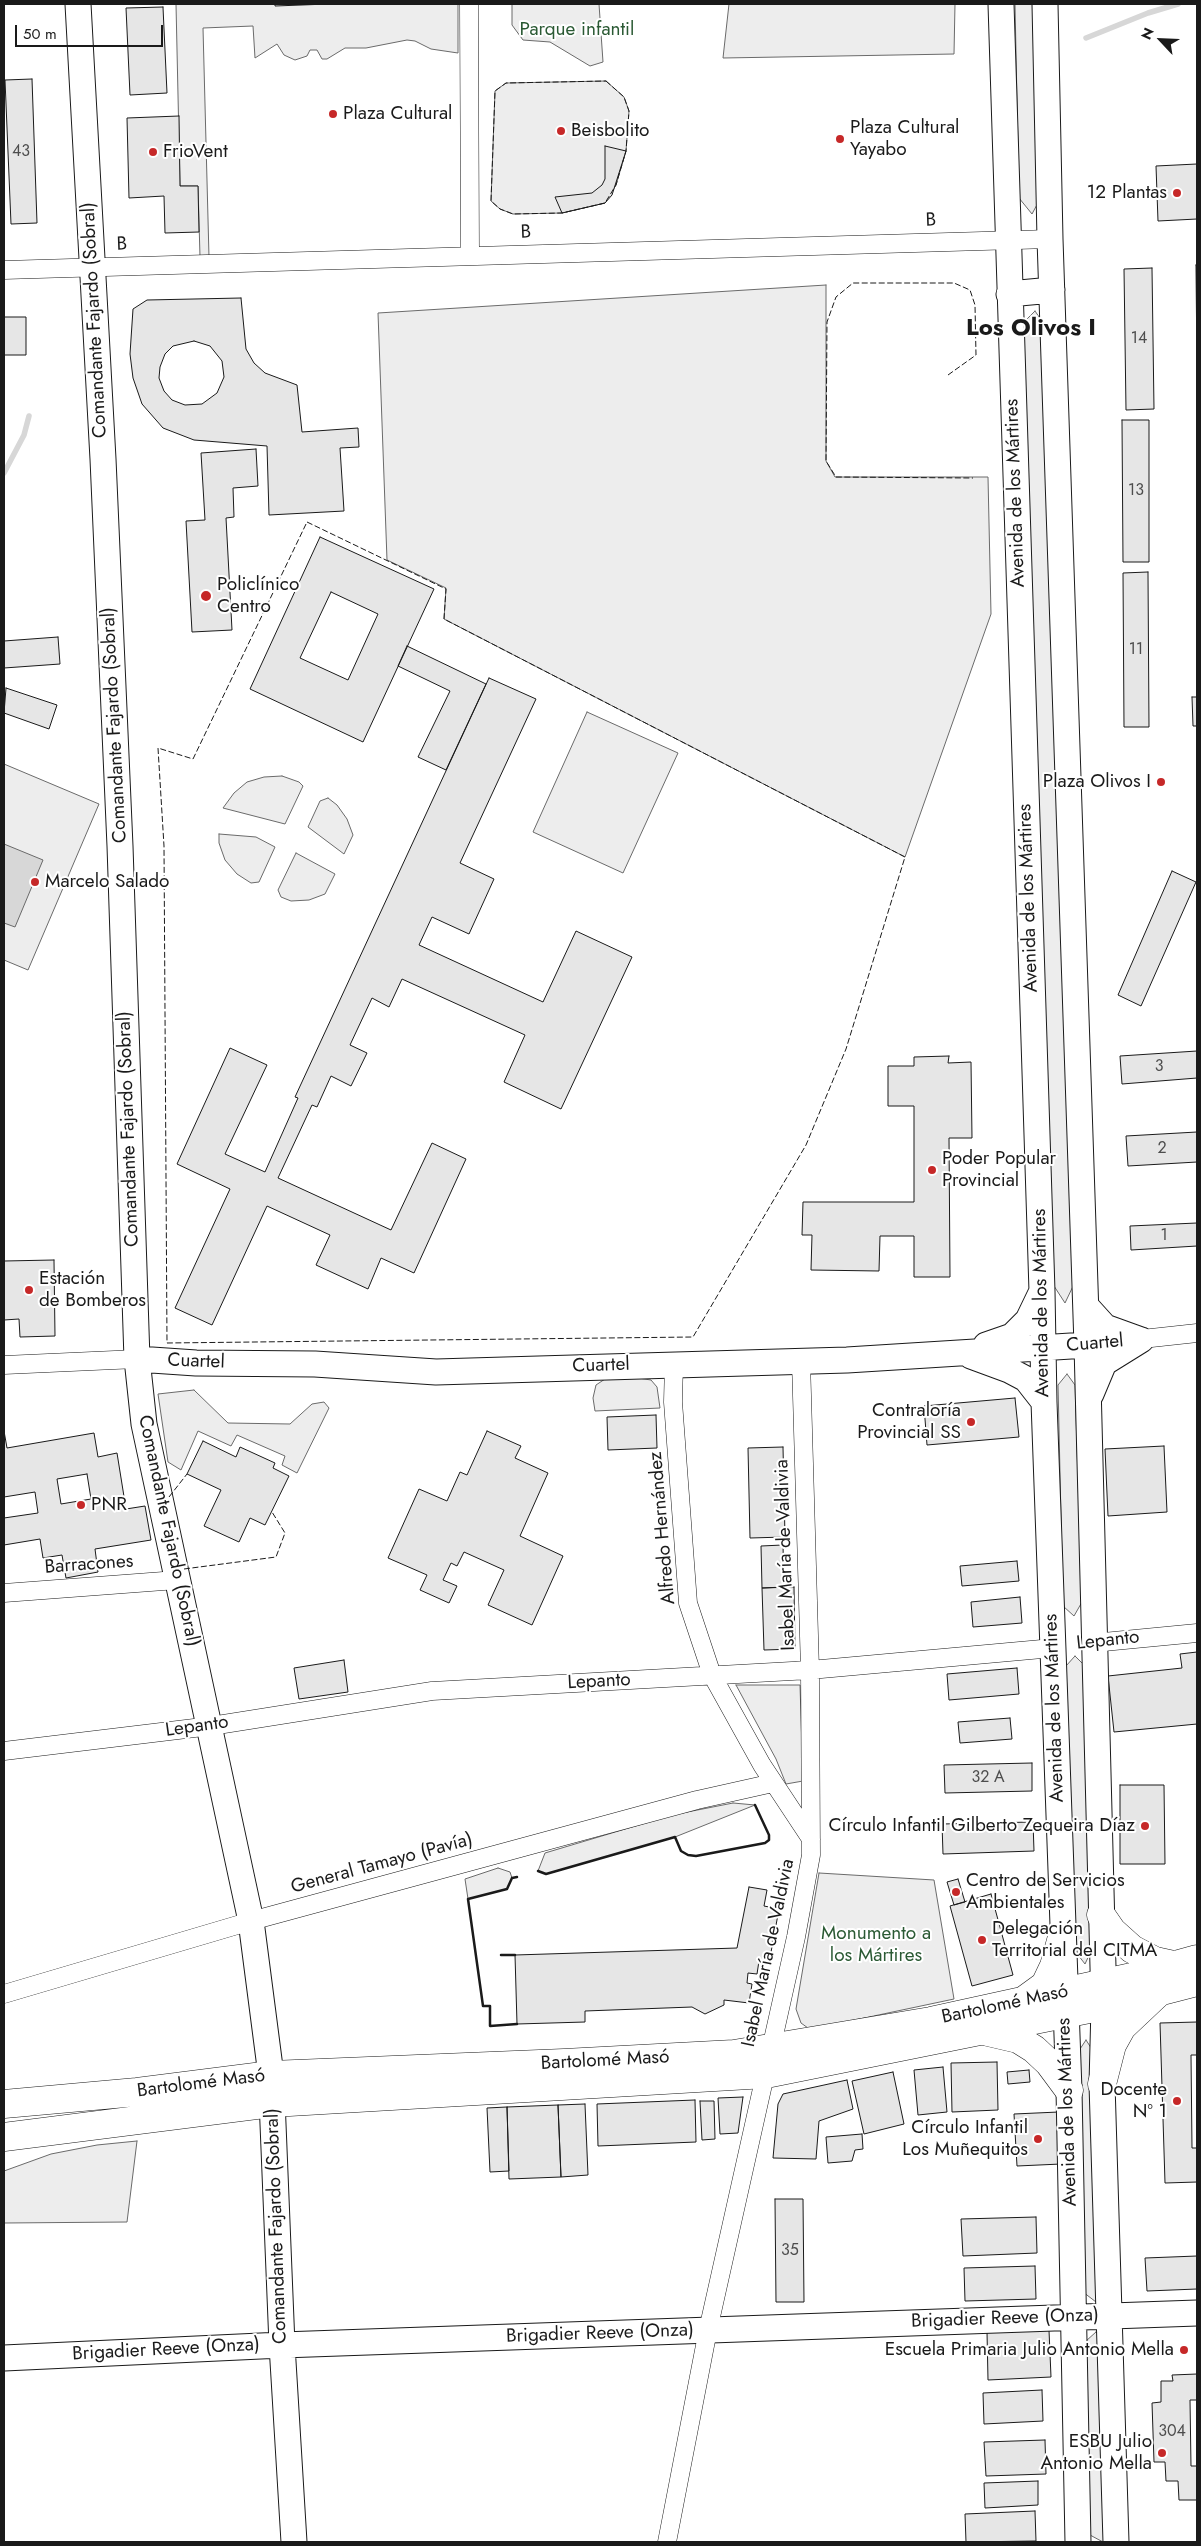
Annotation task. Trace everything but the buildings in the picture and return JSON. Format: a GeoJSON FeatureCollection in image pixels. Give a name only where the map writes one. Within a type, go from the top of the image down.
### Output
{"type":"FeatureCollection","features":[{"type":"Feature","properties":{"kind":"main road","name":"Comandante Fajardo (Sobral)"},"geometry":{"type":"LineString","coordinates":[[78,4],[93,267],[120,846],[137,1359],[144,1424],[252,1921],[271,2075],[282,2345],[294,2542]]}},
{"type":"Feature","properties":{"kind":"main road","name":"Avenida de los Mártires"},"geometry":{"type":"LineString","coordinates":[[1001,4],[1007,240],[1042,1291],[1042,1348],[1069,2090],[1078,2542]]}},
{"type":"Feature","properties":{"kind":"main road","name":"Avenida de los Mártires"},"geometry":{"type":"LineString","coordinates":[[1046,4],[1050,239],[1086,1306],[1103,1995],[1102,2084],[1116,2542]]}},
{"type":"Feature","properties":{"kind":"main road"},"geometry":{"type":"LineString","coordinates":[[1009,294],[1052,290]]}},
{"type":"Feature","properties":{"kind":"main road"},"geometry":{"type":"LineString","coordinates":[[962,1352],[1012,1336],[1028,1320],[1042,1291]]}},
{"type":"Feature","properties":{"kind":"main road"},"geometry":{"type":"LineString","coordinates":[[1086,1306],[1105,1327],[1142,1340]]}},
{"type":"Feature","properties":{"kind":"main road"},"geometry":{"type":"LineString","coordinates":[[1087,1404],[1104,1363],[1142,1340]]}},
{"type":"Feature","properties":{"kind":"main road","name":"Cuartel"},"geometry":{"type":"LineString","coordinates":[[137,1359],[196,1363],[315,1364],[436,1372],[674,1363],[801,1361],[1087,1345]]}},
{"type":"Feature","properties":{"kind":"main road"},"geometry":{"type":"LineString","coordinates":[[962,1352],[1010,1370],[1026,1379],[1044,1402]]}},
{"type":"Feature","properties":{"kind":"main road","name":"Lepanto"},"geometry":{"type":"LineString","coordinates":[[1053,1648],[1093,1642]]}},
{"type":"Feature","properties":{"kind":"main road"},"geometry":{"type":"LineString","coordinates":[[1101,1915],[1112,1931],[1132,1949],[1155,1961],[1191,1969]]}},
{"type":"Feature","properties":{"kind":"main road"},"geometry":{"type":"LineString","coordinates":[[1023,2001],[1045,1985],[1054,1966],[1062,1937]]}},
{"type":"Feature","properties":{"kind":"main road"},"geometry":{"type":"LineString","coordinates":[[1102,2084],[1112,2045],[1122,2027],[1160,1991],[1191,1969]]}},
{"type":"Feature","properties":{"kind":"main road"},"geometry":{"type":"LineString","coordinates":[[1065,2003],[1103,1995],[1191,1969]]}},
{"type":"Feature","properties":{"kind":"main road"},"geometry":{"type":"LineString","coordinates":[[1103,1995],[1160,1991]]}},
{"type":"Feature","properties":{"kind":"main road","name":"Bartolomé Masó"},"geometry":{"type":"LineString","coordinates":[[4,2104],[137,2092],[271,2075],[573,2063],[718,2055],[769,2061],[931,2021],[1023,2001],[1065,2003]]}},
{"type":"Feature","properties":{"kind":"main road","name":"Bartolomé Masó"},"geometry":{"type":"LineString","coordinates":[[4,2137],[272,2102],[769,2061],[984,2032],[1065,2003]]}},
{"type":"Feature","properties":{"kind":"main road"},"geometry":{"type":"LineString","coordinates":[[984,2032],[1018,2039],[1034,2049],[1049,2063],[1069,2090]]}},
{"type":"Feature","properties":{"kind":"main road","name":"Brigadier Reeve (Onza)"},"geometry":{"type":"LineString","coordinates":[[4,2358],[282,2345],[1197,2313]]}},
{"type":"Feature","properties":{"kind":"street"},"geometry":{"type":"LineString","coordinates":[[469,4],[470,256]]}},
{"type":"Feature","properties":{"kind":"street","name":"B"},"geometry":{"type":"LineString","coordinates":[[4,270],[1050,239]]}},
{"type":"Feature","properties":{"kind":"street","name":"Cuartel"},"geometry":{"type":"LineString","coordinates":[[1087,1345],[1197,1333]]}},
{"type":"Feature","properties":{"kind":"street","name":"Cuartel"},"geometry":{"type":"LineString","coordinates":[[4,1365],[137,1359]]}},
{"type":"Feature","properties":{"kind":"street","name":"Isabel María de Valdivia"},"geometry":{"type":"LineString","coordinates":[[667,2542],[708,2330],[769,2061],[800,1918],[811,1855],[810,1670],[801,1361]]}},
{"type":"Feature","properties":{"kind":"street","name":"Alfredo Hernández"},"geometry":{"type":"LineString","coordinates":[[674,1363],[673,1402],[688,1603],[712,1675],[773,1783],[811,1838]]}},
{"type":"Feature","properties":{"kind":"street","name":"Barracones"},"geometry":{"type":"LineString","coordinates":[[4,1593],[177,1580]]}},
{"type":"Feature","properties":{"kind":"street","name":"Lepanto"},"geometry":{"type":"LineString","coordinates":[[1093,1642],[1197,1633]]}},
{"type":"Feature","properties":{"kind":"street","name":"Lepanto"},"geometry":{"type":"LineString","coordinates":[[4,1751],[211,1726],[432,1691],[810,1670],[1053,1648]]}},
{"type":"Feature","properties":{"kind":"street","name":"General Tamayo (Pavía)"},"geometry":{"type":"LineString","coordinates":[[4,1994],[252,1921],[697,1800],[773,1783]]}},
{"type":"Feature","properties":{"kind":"green space"},"geometry":{"type":"Polygon","coordinates":[[[176,4],[458,4],[458,53],[431,49],[415,41],[407,40],[366,48],[345,48],[327,59],[322,59],[317,50],[310,50],[307,56],[295,60],[284,55],[277,44],[255,58],[253,26],[203,28],[209,257],[200,257],[198,186],[180,186],[176,4]]]}},
{"type":"Feature","properties":{"kind":"green space","name":"Parque infantil"},"geometry":{"type":"Polygon","coordinates":[[[512,4],[599,4],[603,62],[590,66],[550,42],[523,40],[512,25],[512,4]]]}},
{"type":"Feature","properties":{"kind":"green space"},"geometry":{"type":"Polygon","coordinates":[[[729,4],[955,4],[954,54],[723,58],[729,4]]]}},
{"type":"Feature","properties":{"kind":"green space"},"geometry":{"type":"Polygon","coordinates":[[[1015,4],[1036,4],[1040,199],[1032,214],[1019,198],[1015,4]]]}},
{"type":"Feature","properties":{"kind":"green space","name":"Beisbolito"},"geometry":{"type":"Polygon","coordinates":[[[606,81],[624,97],[629,111],[626,151],[616,185],[605,203],[562,213],[513,214],[500,209],[491,201],[495,91],[506,83],[606,81]]]}},
{"type":"Feature","properties":{"kind":"green space"},"geometry":{"type":"Polygon","coordinates":[[[826,285],[826,461],[835,477],[988,477],[991,614],[905,857],[444,619],[446,588],[387,560],[378,313],[826,285]]]}},
{"type":"Feature","properties":{"kind":"green space"},"geometry":{"type":"Polygon","coordinates":[[[1035,311],[1044,324],[1075,1282],[1065,1303],[1054,1286],[1023,323],[1035,311]]]}},
{"type":"Feature","properties":{"kind":"green space"},"geometry":{"type":"Polygon","coordinates":[[[587,712],[678,753],[623,873],[533,832],[587,712]]]}},
{"type":"Feature","properties":{"kind":"green space","name":"Marcelo Salado"},"geometry":{"type":"Polygon","coordinates":[[[4,764],[99,804],[28,970],[4,960],[4,764]]]}},
{"type":"Feature","properties":{"kind":"green space"},"geometry":{"type":"Polygon","coordinates":[[[282,776],[299,782],[303,786],[285,824],[223,808],[234,793],[247,782],[264,777],[282,776]]]}},
{"type":"Feature","properties":{"kind":"green space"},"geometry":{"type":"Polygon","coordinates":[[[328,798],[337,805],[347,819],[353,835],[344,854],[308,827],[320,801],[328,798]]]}},
{"type":"Feature","properties":{"kind":"green space"},"geometry":{"type":"Polygon","coordinates":[[[219,834],[256,837],[275,847],[259,882],[251,883],[237,874],[225,860],[219,843],[219,834]]]}},
{"type":"Feature","properties":{"kind":"green space"},"geometry":{"type":"Polygon","coordinates":[[[296,853],[335,874],[325,894],[309,900],[291,901],[281,897],[278,890],[296,853]]]}},
{"type":"Feature","properties":{"kind":"green space"},"geometry":{"type":"Polygon","coordinates":[[[1067,1374],[1075,1385],[1082,1602],[1074,1616],[1063,1606],[1058,1385],[1067,1374]]]}},
{"type":"Feature","properties":{"kind":"green space"},"geometry":{"type":"Polygon","coordinates":[[[638,1378],[651,1380],[657,1387],[660,1408],[595,1411],[593,1398],[596,1385],[605,1379],[638,1378]]]}},
{"type":"Feature","properties":{"kind":"green space"},"geometry":{"type":"Polygon","coordinates":[[[194,1390],[228,1423],[290,1424],[312,1404],[324,1402],[329,1408],[297,1473],[282,1465],[285,1456],[237,1435],[231,1446],[198,1431],[181,1470],[168,1462],[158,1394],[194,1390]]]}},
{"type":"Feature","properties":{"kind":"green space"},"geometry":{"type":"Polygon","coordinates":[[[1075,1656],[1087,1668],[1092,1949],[1085,1964],[1075,1951],[1066,1666],[1075,1656]]]}},
{"type":"Feature","properties":{"kind":"green space"},"geometry":{"type":"Polygon","coordinates":[[[736,1685],[800,1685],[803,1781],[786,1784],[776,1759],[736,1685]]]}},
{"type":"Feature","properties":{"kind":"green space"},"geometry":{"type":"Polygon","coordinates":[[[733,1803],[755,1805],[675,1837],[546,1874],[538,1871],[545,1853],[672,1815],[733,1803]]]}},
{"type":"Feature","properties":{"kind":"green space"},"geometry":{"type":"Polygon","coordinates":[[[498,1868],[510,1872],[512,1878],[507,1889],[468,1899],[465,1879],[498,1868]]]}},
{"type":"Feature","properties":{"kind":"green space","name":"Monumento a los Mártires"},"geometry":{"type":"Polygon","coordinates":[[[819,1873],[934,1880],[954,1999],[817,2028],[808,2028],[801,2023],[796,2009],[819,1873]]]}},
{"type":"Feature","properties":{"kind":"green space"},"geometry":{"type":"Polygon","coordinates":[[[1086,2040],[1097,2057],[1103,2290],[1096,2302],[1083,2292],[1076,2055],[1086,2040]]]}},
{"type":"Feature","properties":{"kind":"green space"},"geometry":{"type":"Polygon","coordinates":[[[137,2141],[127,2222],[4,2223],[4,2171],[51,2154],[97,2145],[137,2141]]]}},
{"type":"Feature","properties":{"kind":"green space"},"geometry":{"type":"Polygon","coordinates":[[[1096,2332],[1106,2341],[1110,2531],[1103,2542],[1090,2535],[1086,2341],[1096,2332]]]}},
{"type":"Feature","properties":{"kind":"shaded area"},"geometry":{"type":"Polygon","coordinates":[[[4,844],[43,860],[15,927],[4,923],[4,844]]]}},
{"type":"Feature","properties":{"kind":"waterway"},"geometry":{"type":"LineString","coordinates":[[1086,38],[1148,13],[1178,4]]}},
{"type":"Feature","properties":{"kind":"waterway"},"geometry":{"type":"LineString","coordinates":[[4,473],[24,435],[29,416]]}},
{"type":"Feature","properties":{"kind":"fence"},"geometry":{"type":"LineString","coordinates":[[606,81],[624,97],[629,111],[626,151],[616,185],[605,203],[562,213],[513,214],[500,209],[491,201],[495,91],[506,83],[606,81]]}},
{"type":"Feature","properties":{"kind":"fence"},"geometry":{"type":"LineString","coordinates":[[948,375],[976,355],[975,305],[970,290],[954,283],[853,283],[836,297],[827,322],[826,461],[836,477],[973,478]]}},
{"type":"Feature","properties":{"kind":"fence"},"geometry":{"type":"LineString","coordinates":[[307,522],[446,589],[444,619],[905,857],[846,1049],[806,1145],[693,1337],[167,1343],[164,846],[158,748],[193,759],[307,522]]}},
{"type":"Feature","properties":{"kind":"fence"},"geometry":{"type":"LineString","coordinates":[[169,1497],[187,1474]]}},
{"type":"Feature","properties":{"kind":"fence"},"geometry":{"type":"LineString","coordinates":[[184,1569],[276,1557],[285,1533],[272,1512]]}},
{"type":"Feature","properties":{"kind":"wall"},"geometry":{"type":"LineString","coordinates":[[538,1871],[546,1874],[675,1837],[681,1851],[688,1855],[696,1856],[765,1843],[769,1840],[769,1835],[755,1805]]}},
{"type":"Feature","properties":{"kind":"wall"},"geometry":{"type":"LineString","coordinates":[[517,1877],[512,1878],[507,1889],[468,1899],[483,2006],[490,2006],[490,2026],[517,2024]]}},
{"type":"Feature","properties":{"kind":"wall"},"geometry":{"type":"LineString","coordinates":[[501,1955],[515,1955]]}},
{"type":"Feature","properties":{"kind":"place","name":"Plaza Cultural"},"geometry":{"type":"Point","coordinates":[333,114]}},
{"type":"Feature","properties":{"kind":"place","name":"Beisbolito"},"geometry":{"type":"Point","coordinates":[561,131]}},
{"type":"Feature","properties":{"kind":"place","name":"Plaza Cultural Yayabo"},"geometry":{"type":"Point","coordinates":[840,139]}},
{"type":"Feature","properties":{"kind":"place","name":"FrioVent"},"geometry":{"type":"Point","coordinates":[153,152]}},
{"type":"Feature","properties":{"kind":"place","name":"12 Plantas"},"geometry":{"type":"Point","coordinates":[1177,193]}},
{"type":"Feature","properties":{"kind":"place","name":"Policlínico Centro"},"geometry":{"type":"Point","coordinates":[206,596]}},
{"type":"Feature","properties":{"kind":"place","name":"Plaza Olivos I"},"geometry":{"type":"Point","coordinates":[1161,782]}},
{"type":"Feature","properties":{"kind":"place","name":"Marcelo Salado"},"geometry":{"type":"Point","coordinates":[35,882]}},
{"type":"Feature","properties":{"kind":"place","name":"Poder Popular Provincial"},"geometry":{"type":"Point","coordinates":[932,1170]}},
{"type":"Feature","properties":{"kind":"place","name":"Estación de Bomberos"},"geometry":{"type":"Point","coordinates":[29,1290]}},
{"type":"Feature","properties":{"kind":"place","name":"Contraloría Provincial SS"},"geometry":{"type":"Point","coordinates":[971,1422]}},
{"type":"Feature","properties":{"kind":"place","name":"PNR"},"geometry":{"type":"Point","coordinates":[81,1505]}},
{"type":"Feature","properties":{"kind":"place","name":"Círculo Infantil Gilberto Zequeira Díaz"},"geometry":{"type":"Point","coordinates":[1145,1826]}},
{"type":"Feature","properties":{"kind":"place","name":"Centro de Servicios Ambientales"},"geometry":{"type":"Point","coordinates":[956,1892]}},
{"type":"Feature","properties":{"kind":"place","name":"Delegación Territorial del CITMA"},"geometry":{"type":"Point","coordinates":[982,1940]}},
{"type":"Feature","properties":{"kind":"place","name":"Docente Nº 1"},"geometry":{"type":"Point","coordinates":[1177,2101]}},
{"type":"Feature","properties":{"kind":"place","name":"Círculo Infantil Los Muñequitos"},"geometry":{"type":"Point","coordinates":[1038,2139]}},
{"type":"Feature","properties":{"kind":"place","name":"Escuela Primaria Julio Antonio Mella"},"geometry":{"type":"Point","coordinates":[1184,2350]}},
{"type":"Feature","properties":{"kind":"place","name":"ESBU Julio Antonio Mella"},"geometry":{"type":"Point","coordinates":[1162,2453]}},
{"type":"Feature","properties":{"kind":"district","name":"Los Olivos I"},"geometry":{"type":"Point","coordinates":[1031,329]}}]}
